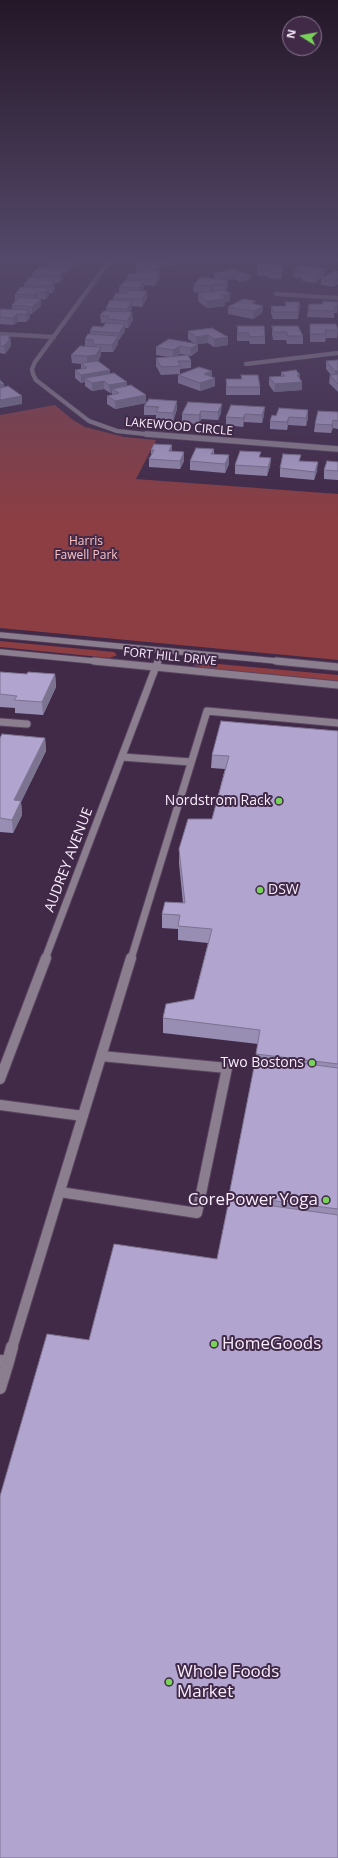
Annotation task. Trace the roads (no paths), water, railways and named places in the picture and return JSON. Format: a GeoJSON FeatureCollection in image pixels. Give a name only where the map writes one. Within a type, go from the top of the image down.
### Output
{"type":"FeatureCollection","features":[{"type":"Feature","properties":{"kind":"street","name":"LAKEWOOD CIRCLE"},"geometry":{"type":"LineString","coordinates":[[46,349],[32,369],[36,380],[76,413],[96,424],[117,431],[145,435],[338,449]]}},
{"type":"Feature","properties":{"kind":"street"},"geometry":{"type":"LineString","coordinates":[[246,364],[338,353]]}},
{"type":"Feature","properties":{"kind":"street","name":"FORT HILL DRIVE"},"geometry":{"type":"LineString","coordinates":[[0,635],[338,668]]}},
{"type":"Feature","properties":{"kind":"street","name":"AUDREY AVENUE"},"geometry":{"type":"LineString","coordinates":[[0,1079],[162,651]]}},
{"type":"Feature","properties":{"kind":"street","name":"FORT HILL DRIVE"},"geometry":{"type":"LineString","coordinates":[[0,652],[338,685]]}},
{"type":"Feature","properties":{"kind":"street"},"geometry":{"type":"LineString","coordinates":[[0,1388],[4,1362],[60,1192],[207,711],[338,723]]}},
{"type":"Feature","properties":{"kind":"street"},"geometry":{"type":"LineString","coordinates":[[0,722],[27,724]]}},
{"type":"Feature","properties":{"kind":"street"},"geometry":{"type":"LineString","coordinates":[[122,757],[191,762]]}},
{"type":"Feature","properties":{"kind":"street"},"geometry":{"type":"LineString","coordinates":[[60,1192],[198,1213],[227,1068],[101,1056]]}},
{"type":"Feature","properties":{"kind":"street"},"geometry":{"type":"LineString","coordinates":[[0,1105],[83,1116]]}},
{"type":"Feature","properties":{"kind":"place","name":"Nordstrom Rack"},"geometry":{"type":"Point","coordinates":[279,801]}},
{"type":"Feature","properties":{"kind":"place","name":"DSW"},"geometry":{"type":"Point","coordinates":[260,890]}},
{"type":"Feature","properties":{"kind":"place","name":"Two Bostons"},"geometry":{"type":"Point","coordinates":[312,1063]}},
{"type":"Feature","properties":{"kind":"place","name":"CorePower Yoga"},"geometry":{"type":"Point","coordinates":[326,1200]}},
{"type":"Feature","properties":{"kind":"place","name":"HomeGoods"},"geometry":{"type":"Point","coordinates":[214,1344]}},
{"type":"Feature","properties":{"kind":"place","name":"Whole Foods Market"},"geometry":{"type":"Point","coordinates":[169,1682]}},
{"type":"Feature","properties":{"kind":"park label","name":"Harris Fawell Park"},"geometry":{"type":"Point","coordinates":[86,549]}}]}
